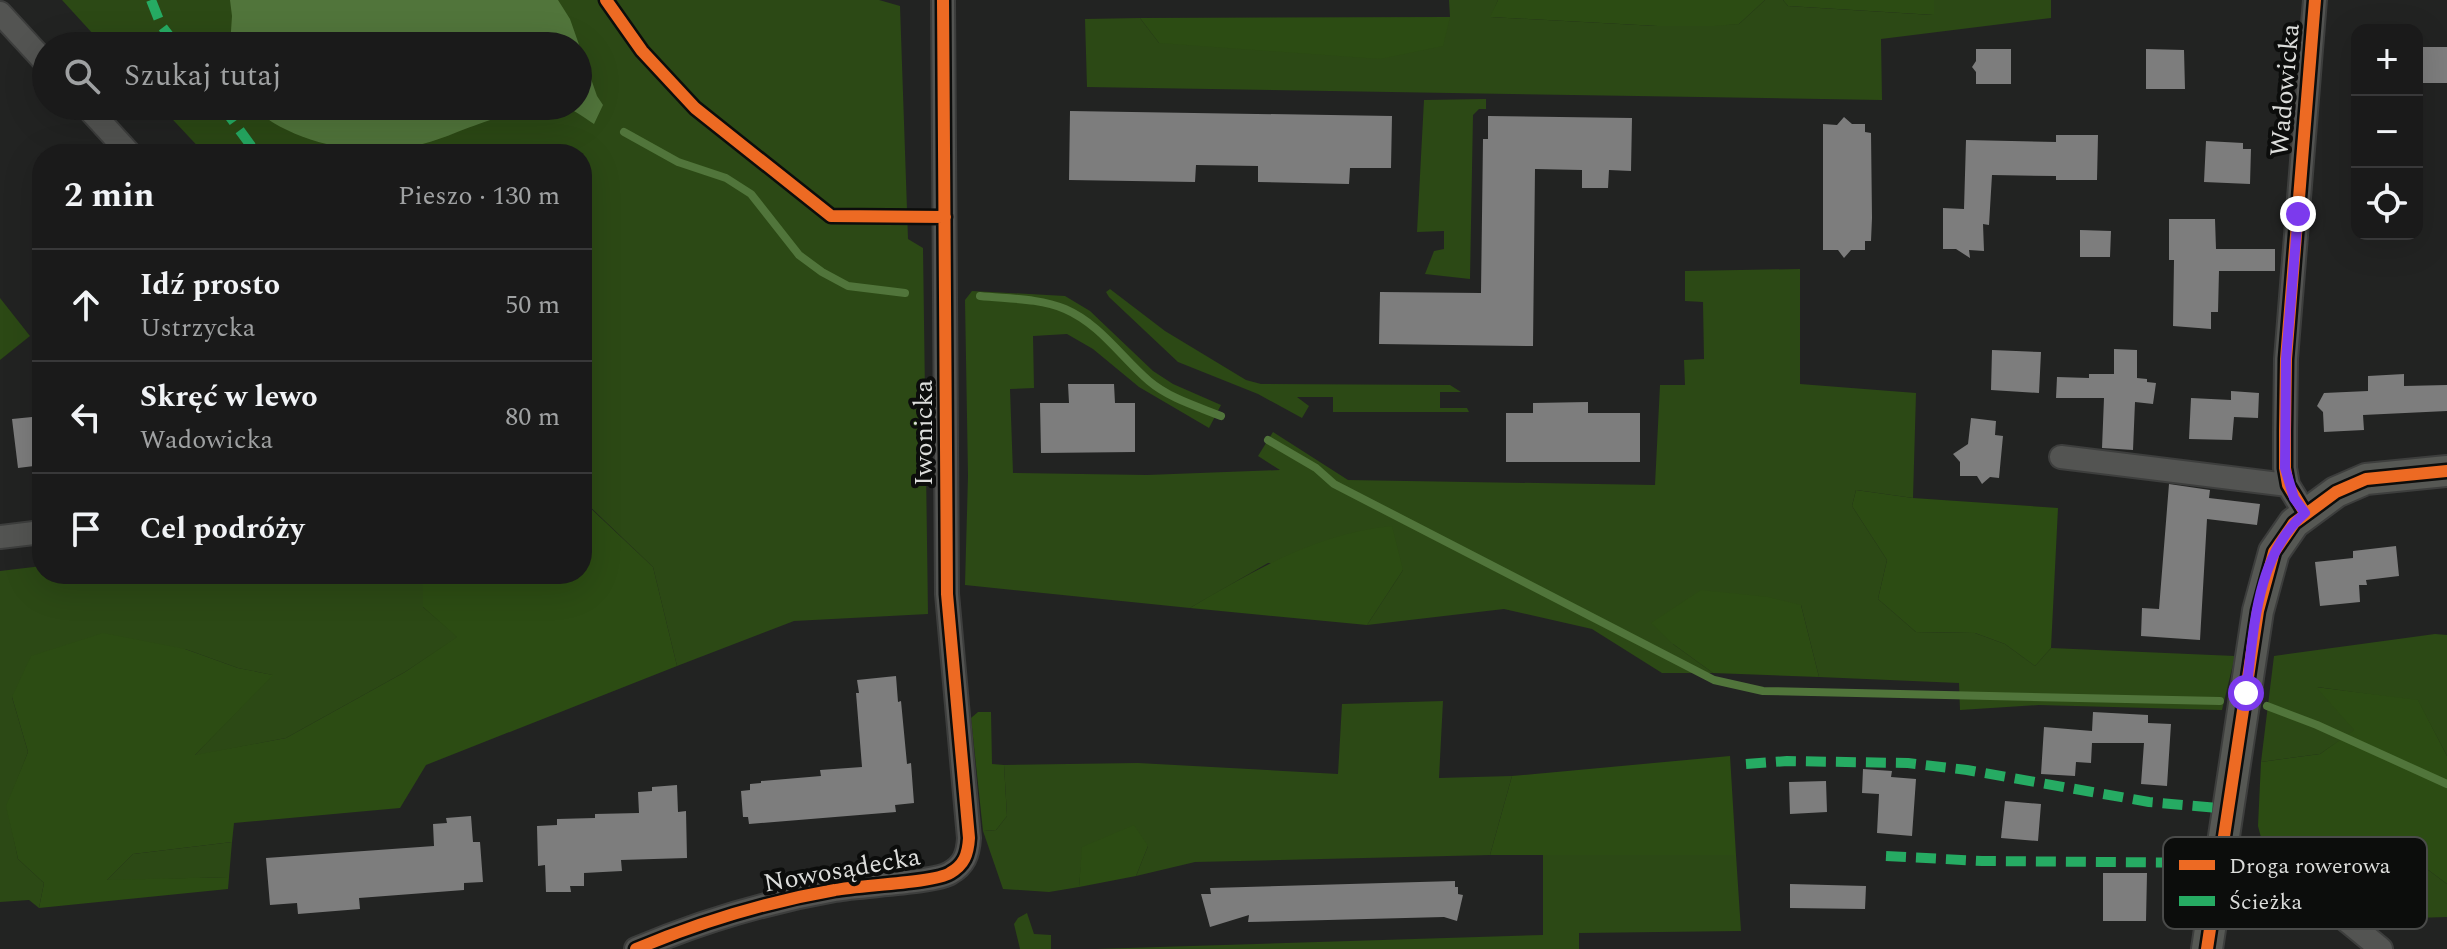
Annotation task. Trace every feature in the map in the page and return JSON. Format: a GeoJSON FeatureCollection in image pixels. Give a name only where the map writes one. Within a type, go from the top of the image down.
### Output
{"type":"FeatureCollection","features":[{"type":"Feature","properties":{"kind":"street","name":"Iwonicka"},"geometry":{"type":"LineString","coordinates":[[943,0],[947,578],[949,631],[969,838],[968,853],[963,863]]}},
{"type":"Feature","properties":{"kind":"street","name":"Wadowicka"},"geometry":{"type":"LineString","coordinates":[[2305,513],[2288,485],[2285,468],[2286,359],[2315,0]]}},
{"type":"Feature","properties":{"kind":"street"},"geometry":{"type":"LineString","coordinates":[[0,13],[32,48]]}},
{"type":"Feature","properties":{"kind":"street"},"geometry":{"type":"LineString","coordinates":[[99,120],[121,144]]}},
{"type":"Feature","properties":{"kind":"street"},"geometry":{"type":"LineString","coordinates":[[2061,457],[2288,485]]}},
{"type":"Feature","properties":{"kind":"street"},"geometry":{"type":"LineString","coordinates":[[2224,837],[2253,643],[2265,580],[2274,552],[2289,529],[2305,513],[2336,492],[2366,479],[2447,471]]}},
{"type":"Feature","properties":{"kind":"street"},"geometry":{"type":"LineString","coordinates":[[0,537],[32,533]]}},
{"type":"Feature","properties":{"kind":"street","name":"Nowosądecka"},"geometry":{"type":"LineString","coordinates":[[636,949],[709,921],[760,906],[837,889],[947,875],[963,863]]}},
{"type":"Feature","properties":{"kind":"street"},"geometry":{"type":"LineString","coordinates":[[2207,949],[2210,929]]}},
{"type":"Feature","properties":{"kind":"street"},"geometry":{"type":"LineString","coordinates":[[2355,929],[2381,949]]}},
{"type":"Feature","properties":{"kind":"shaded area"},"geometry":{"type":"Polygon","coordinates":[[[62,0],[879,0],[900,6],[908,239],[923,248],[928,614],[794,621],[677,666],[653,567],[592,509],[592,144],[196,144],[173,120],[592,120],[592,32],[91,32],[62,0]]]}},
{"type":"Feature","properties":{"kind":"shaded area"},"geometry":{"type":"Polygon","coordinates":[[[230,0],[558,0],[575,32],[231,32],[230,0]]]}},
{"type":"Feature","properties":{"kind":"shaded area"},"geometry":{"type":"Polygon","coordinates":[[[1449,0],[1498,0],[1491,17],[1657,26],[1739,24],[1765,0],[1783,0],[1788,6],[1933,15],[1934,0],[2051,0],[2051,18],[1881,39],[1882,100],[1087,87],[1085,19],[1140,18],[1159,43],[1450,17],[1449,0]]]}},
{"type":"Feature","properties":{"kind":"shaded area"},"geometry":{"type":"Polygon","coordinates":[[[1498,0],[1765,0],[1739,24],[1657,26],[1490,17],[1498,0]]]}},
{"type":"Feature","properties":{"kind":"shaded area"},"geometry":{"type":"Polygon","coordinates":[[[1783,0],[1934,0],[1934,15],[1788,6],[1783,0]]]}},
{"type":"Feature","properties":{"kind":"shaded area"},"geometry":{"type":"Polygon","coordinates":[[[1450,17],[1443,46],[1380,59],[1159,43],[1140,18],[1450,17]]]}},
{"type":"Feature","properties":{"kind":"shaded area"},"geometry":{"type":"Polygon","coordinates":[[[592,82],[603,105],[594,124],[588,120],[592,120],[592,82]]]}},
{"type":"Feature","properties":{"kind":"shaded area"},"geometry":{"type":"Polygon","coordinates":[[[1486,99],[1486,109],[1479,109],[1473,115],[1470,279],[1425,274],[1434,251],[1444,249],[1444,231],[1417,232],[1424,100],[1486,99]]]}},
{"type":"Feature","properties":{"kind":"shaded area"},"geometry":{"type":"Polygon","coordinates":[[[270,120],[491,120],[422,144],[328,144],[270,120]]]}},
{"type":"Feature","properties":{"kind":"shaded area"},"geometry":{"type":"Polygon","coordinates":[[[1800,269],[1800,384],[1916,393],[1913,498],[1856,490],[1852,506],[1887,560],[1878,599],[1916,632],[1975,633],[2005,644],[2035,666],[2051,648],[2235,656],[2222,710],[2039,705],[1960,710],[1959,683],[1819,677],[1801,605],[1673,644],[1713,673],[1662,673],[1592,629],[1504,609],[1367,625],[1403,570],[1268,563],[1190,608],[965,585],[968,476],[965,300],[972,291],[1065,296],[1090,311],[1153,371],[1173,384],[1221,405],[1209,428],[1139,387],[1093,349],[1067,334],[1033,336],[1034,388],[1010,389],[1013,473],[1147,475],[1280,470],[1258,456],[1273,432],[1348,480],[1655,485],[1660,385],[1685,385],[1684,360],[1704,359],[1703,302],[1685,301],[1685,271],[1800,269]]]}},
{"type":"Feature","properties":{"kind":"shaded area"},"geometry":{"type":"Polygon","coordinates":[[[1110,289],[1165,331],[1246,380],[1261,384],[1450,385],[1461,392],[1440,392],[1440,408],[1467,408],[1469,412],[1333,412],[1333,397],[1297,397],[1309,406],[1302,418],[1258,394],[1178,362],[1109,297],[1106,292],[1110,289]]]}},
{"type":"Feature","properties":{"kind":"shaded area"},"geometry":{"type":"Polygon","coordinates":[[[0,298],[30,336],[0,360],[0,298]]]}},
{"type":"Feature","properties":{"kind":"shaded area"},"geometry":{"type":"Polygon","coordinates":[[[1856,490],[1913,498],[2058,508],[2051,648],[2035,666],[2005,644],[1975,633],[1916,632],[1878,599],[1887,560],[1852,506],[1856,490]]]}},
{"type":"Feature","properties":{"kind":"shaded area"},"geometry":{"type":"Polygon","coordinates":[[[592,510],[653,567],[677,666],[426,765],[400,808],[234,823],[232,842],[133,854],[107,880],[229,877],[228,889],[39,908],[44,883],[18,859],[6,806],[28,752],[12,697],[31,656],[103,633],[185,649],[238,668],[273,675],[195,755],[286,738],[405,672],[457,637],[423,607],[423,584],[592,584],[592,510]]]}},
{"type":"Feature","properties":{"kind":"shaded area"},"geometry":{"type":"Polygon","coordinates":[[[1392,526],[1403,570],[1367,625],[1190,608],[1262,568],[1312,545],[1364,530],[1392,526]]]}},
{"type":"Feature","properties":{"kind":"shaded area"},"geometry":{"type":"Polygon","coordinates":[[[32,567],[32,584],[423,584],[423,607],[458,637],[405,672],[286,738],[194,756],[272,675],[238,668],[185,649],[12,697],[28,752],[7,806],[18,859],[44,883],[39,908],[29,900],[0,902],[0,571],[32,567]]]}},
{"type":"Feature","properties":{"kind":"shaded area"},"geometry":{"type":"Polygon","coordinates":[[[1701,590],[1768,597],[1801,605],[1819,677],[1713,673],[1673,644],[1651,623],[1701,590]]]}},
{"type":"Feature","properties":{"kind":"shaded area"},"geometry":{"type":"Polygon","coordinates":[[[2435,634],[2447,635],[2447,756],[2418,701],[2317,687],[2355,730],[2320,754],[2261,762],[2274,656],[2435,634]]]}},
{"type":"Feature","properties":{"kind":"shaded area"},"geometry":{"type":"Polygon","coordinates":[[[2316,687],[2418,700],[2447,756],[2447,884],[2427,869],[2427,837],[2261,837],[2258,826],[2261,762],[2320,754],[2354,730],[2316,687]]]}},
{"type":"Feature","properties":{"kind":"shaded area"},"geometry":{"type":"Polygon","coordinates":[[[1443,701],[1439,778],[1512,776],[1490,855],[1195,862],[1136,876],[1148,846],[1083,847],[1079,887],[1049,892],[1003,889],[983,831],[996,830],[1007,816],[1004,765],[1138,763],[1338,774],[1342,704],[1443,701]]]}},
{"type":"Feature","properties":{"kind":"shaded area"},"geometry":{"type":"Polygon","coordinates":[[[978,712],[991,712],[992,764],[1004,765],[1007,816],[996,830],[983,831],[971,718],[978,712]]]}},
{"type":"Feature","properties":{"kind":"shaded area"},"geometry":{"type":"Polygon","coordinates":[[[1730,756],[1736,855],[1490,855],[1512,776],[1730,756]]]}},
{"type":"Feature","properties":{"kind":"shaded area"},"geometry":{"type":"Polygon","coordinates":[[[1134,825],[1148,846],[1136,876],[1079,887],[1082,847],[1134,825]]]}},
{"type":"Feature","properties":{"kind":"shaded area"},"geometry":{"type":"Polygon","coordinates":[[[232,842],[229,877],[106,881],[133,854],[232,842]]]}},
{"type":"Feature","properties":{"kind":"shaded area"},"geometry":{"type":"Polygon","coordinates":[[[1543,854],[1736,855],[1741,931],[1579,933],[1579,949],[1095,949],[1543,935],[1543,854]]]}},
{"type":"Feature","properties":{"kind":"shaded area"},"geometry":{"type":"Polygon","coordinates":[[[2427,869],[2447,884],[2447,917],[2427,918],[2427,869]]]}},
{"type":"Feature","properties":{"kind":"shaded area"},"geometry":{"type":"Polygon","coordinates":[[[1027,913],[1034,934],[1051,935],[1051,949],[1020,949],[1014,924],[1027,913]]]}},
{"type":"Feature","properties":{"kind":"building"},"geometry":{"type":"Polygon","coordinates":[[[2423,47],[2447,47],[2447,83],[2423,83],[2423,47]]]}},
{"type":"Feature","properties":{"kind":"building"},"geometry":{"type":"Polygon","coordinates":[[[1976,49],[2011,49],[2011,84],[1976,84],[1976,72],[1972,67],[1976,61],[1976,49]]]}},
{"type":"Feature","properties":{"kind":"building"},"geometry":{"type":"Polygon","coordinates":[[[2146,49],[2184,50],[2185,89],[2146,89],[2146,49]]]}},
{"type":"Feature","properties":{"kind":"building"},"geometry":{"type":"Polygon","coordinates":[[[1070,111],[1392,116],[1391,168],[1350,168],[1349,184],[1258,182],[1258,166],[1196,165],[1195,182],[1069,180],[1070,111]]]}},
{"type":"Feature","properties":{"kind":"building"},"geometry":{"type":"Polygon","coordinates":[[[1488,116],[1632,118],[1631,171],[1609,170],[1608,188],[1582,188],[1582,170],[1535,169],[1533,346],[1379,344],[1380,292],[1481,293],[1483,139],[1488,139],[1488,116]]]}},
{"type":"Feature","properties":{"kind":"building"},"geometry":{"type":"Polygon","coordinates":[[[1844,117],[1852,124],[1865,124],[1865,132],[1871,133],[1872,218],[1871,241],[1865,241],[1865,250],[1851,250],[1844,258],[1838,250],[1823,250],[1823,124],[1837,125],[1844,117]]]}},
{"type":"Feature","properties":{"kind":"building"},"geometry":{"type":"Polygon","coordinates":[[[2056,135],[2098,135],[2097,180],[1992,175],[1989,225],[1983,224],[1984,251],[1969,250],[1970,258],[1956,249],[1943,249],[1943,208],[1964,209],[1966,140],[2056,142],[2056,135]]]}},
{"type":"Feature","properties":{"kind":"building"},"geometry":{"type":"Polygon","coordinates":[[[2206,141],[2243,143],[2243,149],[2251,149],[2250,184],[2204,182],[2206,141]]]}},
{"type":"Feature","properties":{"kind":"building"},"geometry":{"type":"Polygon","coordinates":[[[2169,219],[2215,219],[2216,249],[2275,249],[2275,271],[2219,271],[2218,312],[2211,312],[2211,329],[2173,326],[2174,260],[2169,260],[2169,219]]]}},
{"type":"Feature","properties":{"kind":"building"},"geometry":{"type":"Polygon","coordinates":[[[2080,230],[2111,231],[2110,257],[2080,257],[2080,230]]]}},
{"type":"Feature","properties":{"kind":"building"},"geometry":{"type":"Polygon","coordinates":[[[2114,349],[2137,350],[2137,378],[2156,383],[2153,404],[2135,402],[2133,450],[2102,448],[2104,398],[2056,398],[2057,377],[2089,378],[2089,374],[2114,374],[2114,349]]]}},
{"type":"Feature","properties":{"kind":"building"},"geometry":{"type":"Polygon","coordinates":[[[1992,350],[2041,352],[2039,393],[1991,390],[1992,350]]]}},
{"type":"Feature","properties":{"kind":"building"},"geometry":{"type":"Polygon","coordinates":[[[2404,374],[2404,386],[2447,385],[2447,411],[2363,415],[2364,430],[2324,432],[2323,412],[2317,406],[2324,393],[2368,391],[2368,376],[2404,374]]]}},
{"type":"Feature","properties":{"kind":"building"},"geometry":{"type":"Polygon","coordinates":[[[1068,384],[1114,384],[1115,403],[1135,403],[1135,452],[1041,453],[1040,403],[1069,403],[1068,384]]]}},
{"type":"Feature","properties":{"kind":"building"},"geometry":{"type":"Polygon","coordinates":[[[2231,391],[2259,393],[2258,418],[2234,417],[2232,440],[2189,439],[2191,398],[2231,400],[2231,391]]]}},
{"type":"Feature","properties":{"kind":"building"},"geometry":{"type":"Polygon","coordinates":[[[1588,402],[1588,413],[1640,413],[1640,462],[1506,462],[1506,413],[1533,413],[1533,403],[1588,402]]]}},
{"type":"Feature","properties":{"kind":"building"},"geometry":{"type":"Polygon","coordinates":[[[32,417],[32,466],[18,468],[12,419],[32,417]]]}},
{"type":"Feature","properties":{"kind":"building"},"geometry":{"type":"Polygon","coordinates":[[[1971,418],[1996,421],[1995,435],[2003,436],[1999,478],[1990,477],[1982,484],[1977,476],[1960,476],[1960,462],[1953,454],[1968,444],[1971,418]]]}},
{"type":"Feature","properties":{"kind":"building"},"geometry":{"type":"Polygon","coordinates":[[[2169,484],[2210,490],[2209,498],[2260,504],[2257,525],[2207,519],[2200,640],[2141,636],[2142,608],[2159,609],[2169,484]]]}},
{"type":"Feature","properties":{"kind":"building"},"geometry":{"type":"Polygon","coordinates":[[[2396,546],[2399,576],[2366,580],[2367,585],[2359,585],[2360,602],[2320,606],[2315,562],[2353,558],[2353,551],[2396,546]]]}},
{"type":"Feature","properties":{"kind":"building"},"geometry":{"type":"Polygon","coordinates":[[[896,676],[907,764],[911,763],[914,803],[895,805],[896,812],[749,824],[748,817],[743,817],[741,791],[750,790],[750,784],[821,776],[820,770],[862,767],[857,680],[896,676]]]}},
{"type":"Feature","properties":{"kind":"building"},"geometry":{"type":"Polygon","coordinates":[[[2093,712],[2148,715],[2148,723],[2171,724],[2167,786],[2141,784],[2144,743],[2092,743],[2091,763],[2076,762],[2075,776],[2041,774],[2044,727],[2092,731],[2093,712]]]}},
{"type":"Feature","properties":{"kind":"building"},"geometry":{"type":"Polygon","coordinates":[[[1863,769],[1892,771],[1891,777],[1916,779],[1912,836],[1877,833],[1879,794],[1862,793],[1863,769]]]}},
{"type":"Feature","properties":{"kind":"building"},"geometry":{"type":"Polygon","coordinates":[[[1826,781],[1827,812],[1790,814],[1789,782],[1826,781]]]}},
{"type":"Feature","properties":{"kind":"building"},"geometry":{"type":"Polygon","coordinates":[[[677,785],[678,812],[686,811],[687,858],[621,860],[622,871],[584,873],[584,886],[570,886],[571,892],[546,892],[545,865],[538,866],[537,826],[557,825],[557,819],[595,818],[595,814],[639,813],[638,792],[652,791],[652,787],[677,785]]]}},
{"type":"Feature","properties":{"kind":"building"},"geometry":{"type":"Polygon","coordinates":[[[2005,801],[2041,804],[2038,841],[2001,838],[2005,801]]]}},
{"type":"Feature","properties":{"kind":"building"},"geometry":{"type":"Polygon","coordinates":[[[471,816],[473,842],[480,842],[483,882],[464,883],[464,890],[359,898],[360,909],[298,914],[297,903],[270,905],[266,858],[434,846],[433,824],[447,823],[446,818],[471,816]]]}},
{"type":"Feature","properties":{"kind":"building"},"geometry":{"type":"Polygon","coordinates":[[[2103,873],[2147,873],[2146,921],[2103,921],[2103,873]]]}},
{"type":"Feature","properties":{"kind":"building"},"geometry":{"type":"Polygon","coordinates":[[[1455,881],[1458,894],[1463,895],[1457,921],[1444,917],[1248,922],[1249,915],[1210,927],[1201,894],[1211,894],[1210,888],[1455,881]]]}},
{"type":"Feature","properties":{"kind":"building"},"geometry":{"type":"Polygon","coordinates":[[[1790,884],[1866,886],[1865,909],[1790,908],[1790,884]]]}},
{"type":"Feature","properties":{"kind":"waterway"},"geometry":{"type":"LineString","coordinates":[[624,132],[678,162],[726,178],[751,194],[799,255],[822,272],[848,286],[905,293]]}},
{"type":"Feature","properties":{"kind":"waterway"},"geometry":{"type":"LineString","coordinates":[[980,296],[1055,305],[1078,315],[1157,387],[1221,416]]}},
{"type":"Feature","properties":{"kind":"waterway"},"geometry":{"type":"LineString","coordinates":[[1268,440],[1316,468],[1334,484],[1714,680],[1763,691],[2220,701]]}},
{"type":"Feature","properties":{"kind":"waterway"},"geometry":{"type":"LineString","coordinates":[[2267,706],[2317,725],[2447,784]]}},
{"type":"Feature","properties":{"kind":"marked path"},"geometry":{"type":"LineString","coordinates":[[151,0],[166,32]]}},
{"type":"Feature","properties":{"kind":"marked path"},"geometry":{"type":"LineString","coordinates":[[232,120],[250,144]]}},
{"type":"Feature","properties":{"kind":"marked path"},"geometry":{"type":"LineString","coordinates":[[1746,764],[1787,761],[1908,763],[1967,770],[2149,802],[2229,809]]}},
{"type":"Feature","properties":{"kind":"marked path"},"geometry":{"type":"LineString","coordinates":[[1886,856],[1982,861],[2163,863]]}},
{"type":"Feature","properties":{"kind":"cycle path"},"geometry":{"type":"LineString","coordinates":[[606,0],[642,51],[695,108],[831,216],[945,217]]}},
{"type":"Feature","properties":{"kind":"cycle path"},"geometry":{"type":"LineString","coordinates":[[636,949],[684,930],[784,900],[846,888],[941,876],[959,867],[966,854],[969,838],[947,594],[943,0]]}},
{"type":"Feature","properties":{"kind":"cycle path"},"geometry":{"type":"LineString","coordinates":[[2305,513],[2288,485],[2285,468],[2286,359],[2315,0]]}},
{"type":"Feature","properties":{"kind":"cycle path"},"geometry":{"type":"LineString","coordinates":[[2224,837],[2258,611],[2274,552],[2294,523],[2336,492],[2366,479],[2447,471]]}},
{"type":"Feature","properties":{"kind":"cycle path"},"geometry":{"type":"LineString","coordinates":[[2207,949],[2210,929]]}},
{"type":"Feature","properties":{"kind":"route"},"geometry":{"type":"LineString","coordinates":[[2246,693],[2258,611],[2269,565],[2284,536],[2305,513],[2288,485],[2285,468],[2286,359],[2298,214]]}}]}
